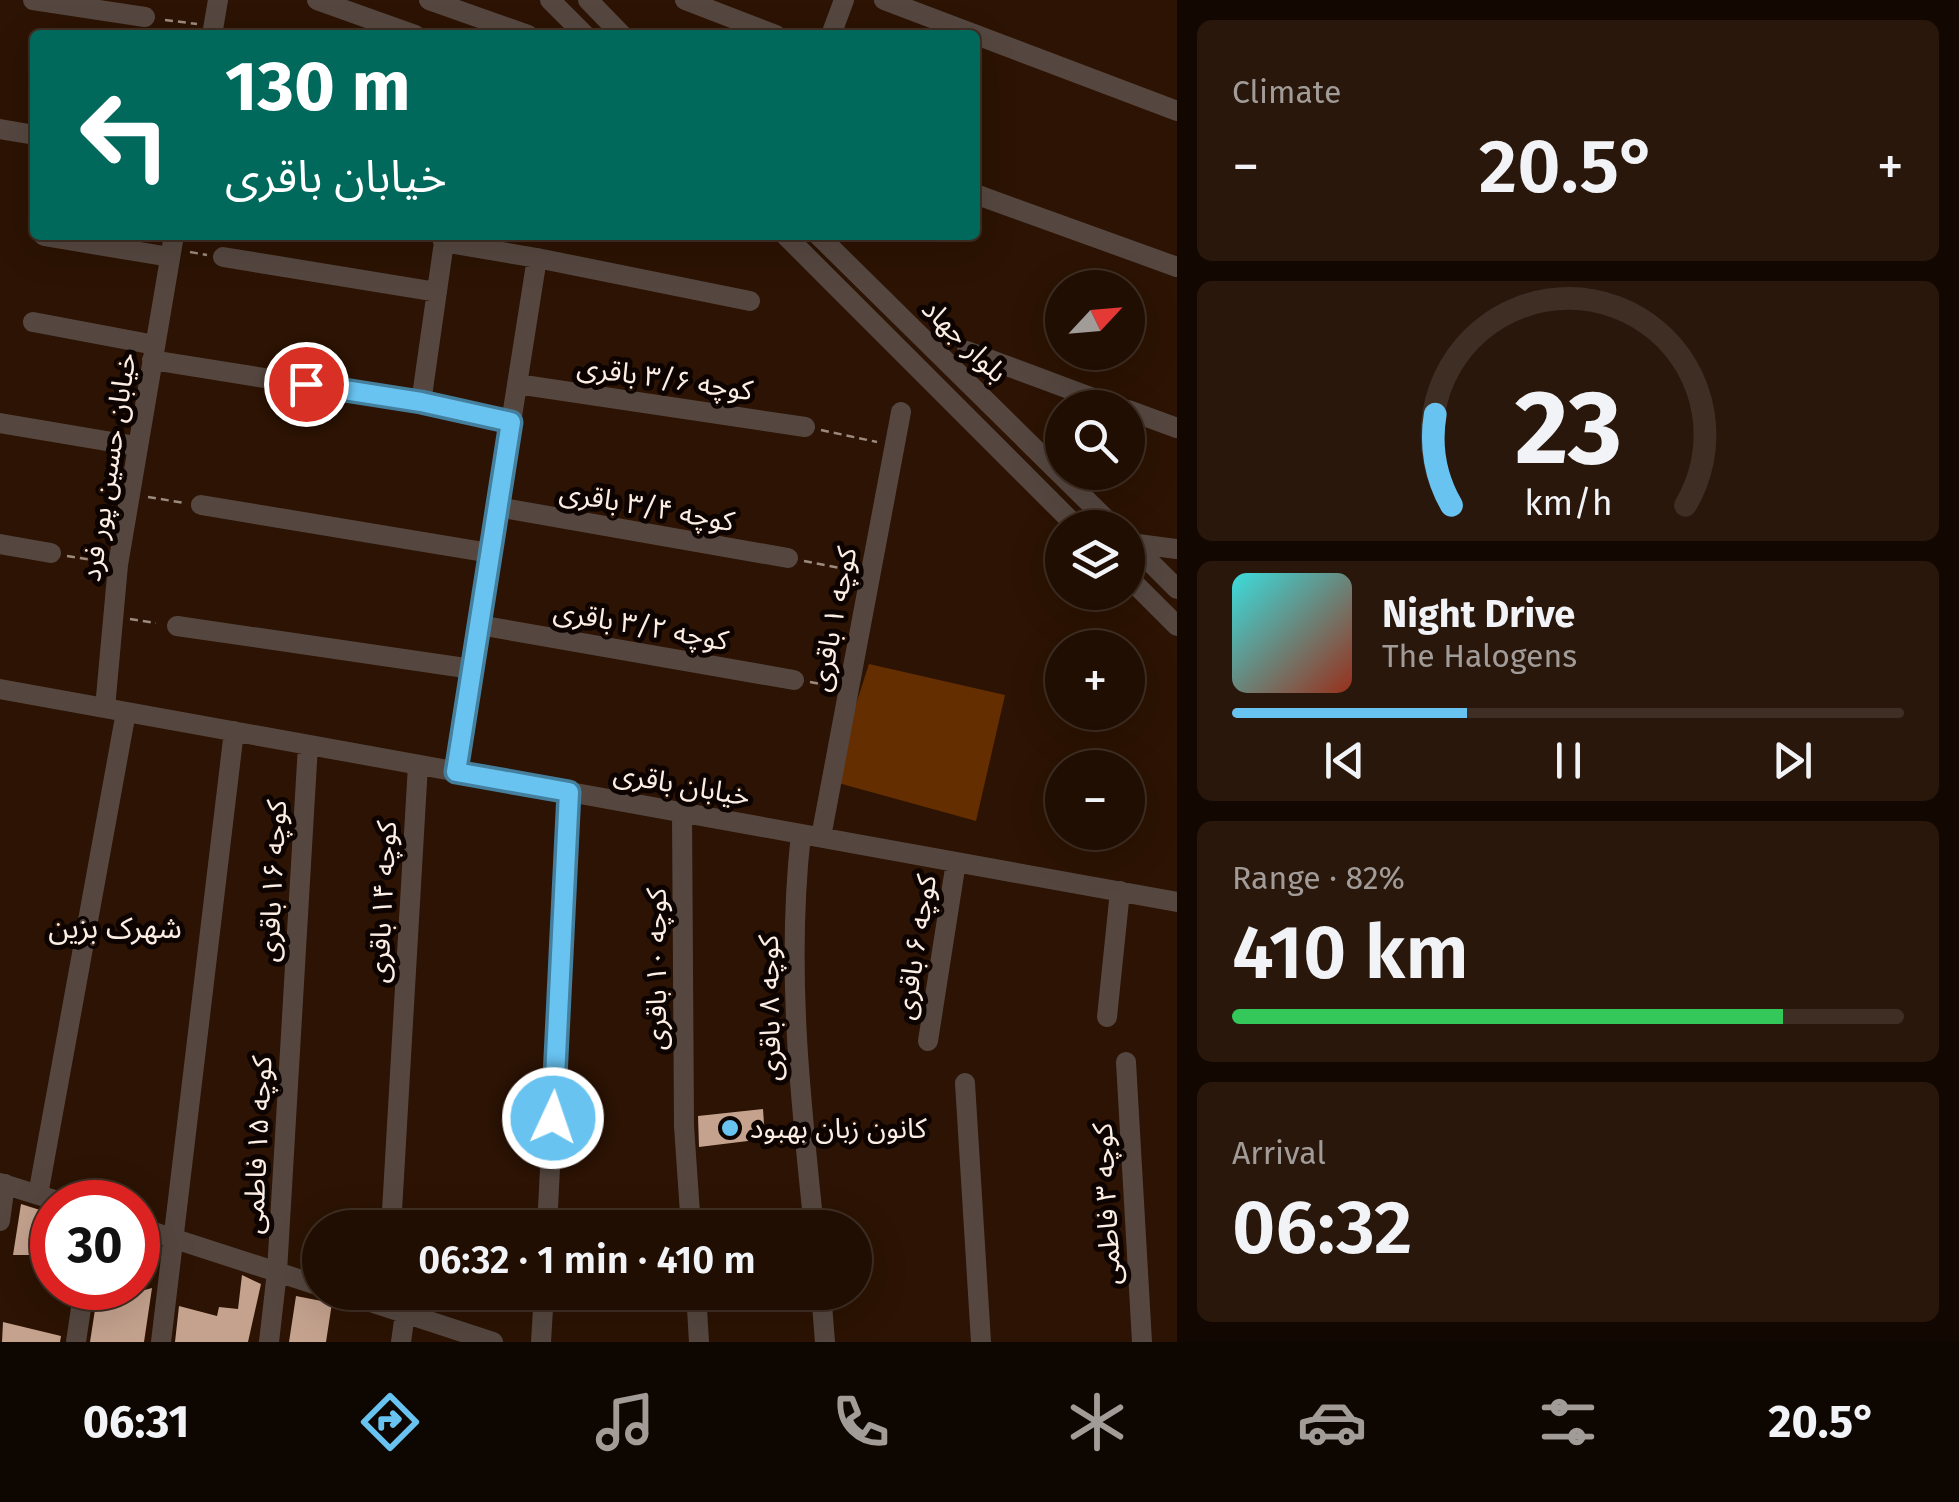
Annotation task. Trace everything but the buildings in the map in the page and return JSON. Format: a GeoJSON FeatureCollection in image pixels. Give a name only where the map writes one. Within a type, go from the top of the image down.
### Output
{"type":"FeatureCollection","features":[{"type":"Feature","properties":{"kind":"street"},"geometry":{"type":"LineString","coordinates":[[33,0],[145,17]]}},
{"type":"Feature","properties":{"kind":"street"},"geometry":{"type":"LineString","coordinates":[[212,30],[218,0]]}},
{"type":"Feature","properties":{"kind":"street"},"geometry":{"type":"LineString","coordinates":[[317,0],[401,30]]}},
{"type":"Feature","properties":{"kind":"street"},"geometry":{"type":"LineString","coordinates":[[428,0],[514,30]]}},
{"type":"Feature","properties":{"kind":"street"},"geometry":{"type":"LineString","coordinates":[[550,0],[580,30]]}},
{"type":"Feature","properties":{"kind":"street"},"geometry":{"type":"LineString","coordinates":[[588,0],[617,30]]}},
{"type":"Feature","properties":{"kind":"street"},"geometry":{"type":"LineString","coordinates":[[685,0],[763,30]]}},
{"type":"Feature","properties":{"kind":"street"},"geometry":{"type":"LineString","coordinates":[[833,30],[844,0]]}},
{"type":"Feature","properties":{"kind":"street"},"geometry":{"type":"LineString","coordinates":[[884,0],[964,30]]}},
{"type":"Feature","properties":{"kind":"street"},"geometry":{"type":"LineString","coordinates":[[980,36],[1176,111]]}},
{"type":"Feature","properties":{"kind":"street"},"geometry":{"type":"LineString","coordinates":[[0,129],[30,134]]}},
{"type":"Feature","properties":{"kind":"street"},"geometry":{"type":"LineString","coordinates":[[980,196],[1176,268]]}},
{"type":"Feature","properties":{"kind":"street"},"geometry":{"type":"LineString","coordinates":[[91,240],[172,247]]}},
{"type":"Feature","properties":{"kind":"street"},"geometry":{"type":"LineString","coordinates":[[421,402],[444,240]]}},
{"type":"Feature","properties":{"kind":"street"},"geometry":{"type":"LineString","coordinates":[[449,240],[750,301]]}},
{"type":"Feature","properties":{"kind":"street","name":"بلوار جهاد"},"geometry":{"type":"LineString","coordinates":[[791,240],[1060,510]]}},
{"type":"Feature","properties":{"kind":"street","name":"بلوار جهاد"},"geometry":{"type":"LineString","coordinates":[[823,240],[1097,510]]}},
{"type":"Feature","properties":{"kind":"street","name":"خیابان حسین پور فرد"},"geometry":{"type":"LineString","coordinates":[[41,1180],[83,948],[115,710],[113,616],[118,565],[172,247]]}},
{"type":"Feature","properties":{"kind":"street"},"geometry":{"type":"LineString","coordinates":[[223,257],[437,292]]}},
{"type":"Feature","properties":{"kind":"street"},"geometry":{"type":"LineString","coordinates":[[456,772],[537,258]]}},
{"type":"Feature","properties":{"kind":"street"},"geometry":{"type":"LineString","coordinates":[[33,322],[154,352],[511,422]]}},
{"type":"Feature","properties":{"kind":"street"},"geometry":{"type":"LineString","coordinates":[[967,351],[1072,390]]}},
{"type":"Feature","properties":{"kind":"street","name":"کوچه ۳/۶ باقری"},"geometry":{"type":"LineString","coordinates":[[516,384],[805,427]]}},
{"type":"Feature","properties":{"kind":"street","name":"کوچه ۱ باقری"},"geometry":{"type":"LineString","coordinates":[[811,836],[847,688],[901,412]]}},
{"type":"Feature","properties":{"kind":"street"},"geometry":{"type":"LineString","coordinates":[[1145,416],[1176,428]]}},
{"type":"Feature","properties":{"kind":"street"},"geometry":{"type":"LineString","coordinates":[[0,423],[136,446]]}},
{"type":"Feature","properties":{"kind":"street"},"geometry":{"type":"LineString","coordinates":[[201,506],[490,553]]}},
{"type":"Feature","properties":{"kind":"street","name":"کوچه ۳/۴ باقری"},"geometry":{"type":"LineString","coordinates":[[496,507],[788,558]]}},
{"type":"Feature","properties":{"kind":"street"},"geometry":{"type":"LineString","coordinates":[[0,544],[51,553]]}},
{"type":"Feature","properties":{"kind":"street"},"geometry":{"type":"LineString","coordinates":[[1145,545],[1176,550]]}},
{"type":"Feature","properties":{"kind":"street"},"geometry":{"type":"LineString","coordinates":[[1145,558],[1176,589]]}},
{"type":"Feature","properties":{"kind":"street"},"geometry":{"type":"LineString","coordinates":[[1145,594],[1176,626]]}},
{"type":"Feature","properties":{"kind":"street","name":"کوچه ۳/۲ باقری"},"geometry":{"type":"LineString","coordinates":[[479,625],[794,680]]}},
{"type":"Feature","properties":{"kind":"street"},"geometry":{"type":"LineString","coordinates":[[177,626],[472,669]]}},
{"type":"Feature","properties":{"kind":"street","name":"خیابان باقری"},"geometry":{"type":"LineString","coordinates":[[0,689],[1176,902]]}},
{"type":"Feature","properties":{"kind":"street"},"geometry":{"type":"LineString","coordinates":[[161,1342],[234,732]]}},
{"type":"Feature","properties":{"kind":"street","name":"کوچه ۱۶ باقری"},"geometry":{"type":"LineString","coordinates":[[292,1020],[308,744]]}},
{"type":"Feature","properties":{"kind":"street","name":"کوچه ۱۴ باقری"},"geometry":{"type":"LineString","coordinates":[[391,1210],[418,764]]}},
{"type":"Feature","properties":{"kind":"street"},"geometry":{"type":"LineString","coordinates":[[548,1210],[569,792]]}},
{"type":"Feature","properties":{"kind":"street","name":"کوچه ۱۰ باقری"},"geometry":{"type":"LineString","coordinates":[[682,812],[684,1126],[690,1210]]}},
{"type":"Feature","properties":{"kind":"street","name":"کوچه ۸ باقری"},"geometry":{"type":"LineString","coordinates":[[811,836],[796,878],[794,980],[798,1086],[812,1210]]}},
{"type":"Feature","properties":{"kind":"street","name":"کوچه ۶ باقری"},"geometry":{"type":"LineString","coordinates":[[928,1041],[956,862]]}},
{"type":"Feature","properties":{"kind":"street"},"geometry":{"type":"LineString","coordinates":[[1107,1016],[1120,892]]}},
{"type":"Feature","properties":{"kind":"street","name":"کوچه ۱۵ فاطمی"},"geometry":{"type":"LineString","coordinates":[[268,1342],[277,1272],[292,1020]]}},
{"type":"Feature","properties":{"kind":"street","name":"کوچه ۳ فاطمی"},"geometry":{"type":"LineString","coordinates":[[1126,1062],[1142,1342]]}},
{"type":"Feature","properties":{"kind":"street"},"geometry":{"type":"LineString","coordinates":[[966,1083],[980,1342]]}},
{"type":"Feature","properties":{"kind":"street"},"geometry":{"type":"LineString","coordinates":[[0,1221],[2,1184],[30,1193]]}},
{"type":"Feature","properties":{"kind":"street"},"geometry":{"type":"LineString","coordinates":[[160,1234],[302,1280]]}},
{"type":"Feature","properties":{"kind":"street"},"geometry":{"type":"LineString","coordinates":[[76,1342],[81,1310]]}},
{"type":"Feature","properties":{"kind":"street"},"geometry":{"type":"LineString","coordinates":[[393,1310],[401,1342]]}},
{"type":"Feature","properties":{"kind":"street"},"geometry":{"type":"LineString","coordinates":[[408,1310],[494,1342]]}},
{"type":"Feature","properties":{"kind":"street"},"geometry":{"type":"LineString","coordinates":[[542,1342],[543,1310]]}},
{"type":"Feature","properties":{"kind":"street"},"geometry":{"type":"LineString","coordinates":[[697,1310],[699,1342]]}},
{"type":"Feature","properties":{"kind":"street"},"geometry":{"type":"LineString","coordinates":[[822,1310],[825,1342]]}},
{"type":"Feature","properties":{"kind":"path"},"geometry":{"type":"LineString","coordinates":[[145,17],[207,30]]}},
{"type":"Feature","properties":{"kind":"path"},"geometry":{"type":"LineString","coordinates":[[172,247],[223,257]]}},
{"type":"Feature","properties":{"kind":"path"},"geometry":{"type":"LineString","coordinates":[[805,427],[893,445]]}},
{"type":"Feature","properties":{"kind":"path"},"geometry":{"type":"LineString","coordinates":[[130,494],[201,506]]}},
{"type":"Feature","properties":{"kind":"path"},"geometry":{"type":"LineString","coordinates":[[51,553],[118,565]]}},
{"type":"Feature","properties":{"kind":"path"},"geometry":{"type":"LineString","coordinates":[[788,558],[870,574]]}},
{"type":"Feature","properties":{"kind":"path"},"geometry":{"type":"LineString","coordinates":[[113,616],[177,626]]}},
{"type":"Feature","properties":{"kind":"path"},"geometry":{"type":"LineString","coordinates":[[794,680],[847,688]]}},
{"type":"Feature","properties":{"kind":"shaded area"},"geometry":{"type":"Polygon","coordinates":[[[869,664],[1005,695],[976,821],[831,781],[869,664]]]}},
{"type":"Feature","properties":{"kind":"place","name":"کانون زبان بهبود"},"geometry":{"type":"Point","coordinates":[730,1128]}},
{"type":"Feature","properties":{"kind":"district","name":"شهرک بزین"},"geometry":{"type":"Point","coordinates":[115,928]}},
{"type":"Feature","properties":{"kind":"route"},"geometry":{"type":"LineString","coordinates":[[306,384],[421,402],[511,422],[456,772],[569,792],[553,1118]]}}]}
